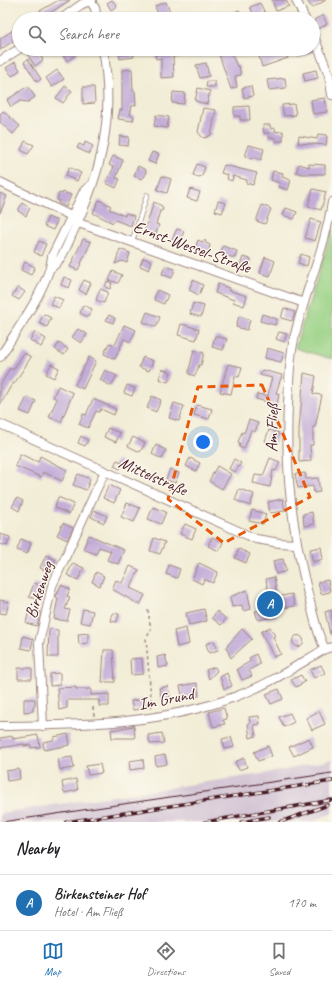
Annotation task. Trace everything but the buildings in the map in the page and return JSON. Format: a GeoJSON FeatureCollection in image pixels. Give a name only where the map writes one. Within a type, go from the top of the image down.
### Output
{"type":"FeatureCollection","features":[{"type":"Feature","properties":{"kind":"street"},"geometry":{"type":"LineString","coordinates":[[296,0],[302,12]]}},
{"type":"Feature","properties":{"kind":"street"},"geometry":{"type":"LineString","coordinates":[[71,12],[82,4],[91,1],[96,12]]}},
{"type":"Feature","properties":{"kind":"street"},"geometry":{"type":"LineString","coordinates":[[320,52],[329,75],[332,95]]}},
{"type":"Feature","properties":{"kind":"street"},"geometry":{"type":"LineString","coordinates":[[0,61],[12,53]]}},
{"type":"Feature","properties":{"kind":"street"},"geometry":{"type":"LineString","coordinates":[[0,357],[51,268],[61,258],[90,195],[92,184],[102,157],[106,131],[107,86],[104,56]]}},
{"type":"Feature","properties":{"kind":"street","name":"Ernst-Wessel-Straße"},"geometry":{"type":"LineString","coordinates":[[0,182],[78,223],[304,303]]}},
{"type":"Feature","properties":{"kind":"street"},"geometry":{"type":"LineString","coordinates":[[51,268],[52,256],[70,218],[84,191],[92,184]]}},
{"type":"Feature","properties":{"kind":"street","name":"Am Fließ"},"geometry":{"type":"LineString","coordinates":[[328,648],[318,634],[296,544],[287,464],[287,416],[292,348],[304,303],[320,253],[332,202]]}},
{"type":"Feature","properties":{"kind":"street","name":"Mittelstraße"},"geometry":{"type":"LineString","coordinates":[[0,424],[256,539],[296,544]]}},
{"type":"Feature","properties":{"kind":"street","name":"Birkenweg"},"geometry":{"type":"LineString","coordinates":[[43,726],[39,643],[47,606],[52,586],[105,471]]}},
{"type":"Feature","properties":{"kind":"street","name":"Im Grund"},"geometry":{"type":"LineString","coordinates":[[0,726],[43,726],[120,722],[152,718],[207,706],[238,696],[282,674],[328,648]]}},
{"type":"Feature","properties":{"kind":"lane"},"geometry":{"type":"LineString","coordinates":[[132,242],[147,195]]}},
{"type":"Feature","properties":{"kind":"path"},"geometry":{"type":"LineString","coordinates":[[148,610],[151,630],[146,639],[152,718]]}},
{"type":"Feature","properties":{"kind":"highlighted area"},"geometry":{"type":"Polygon","coordinates":[[[262,385],[310,497],[224,543],[168,499],[198,387],[262,385]]]}},
{"type":"Feature","properties":{"kind":"shaded area"},"geometry":{"type":"Polygon","coordinates":[[[332,760],[332,813],[312,822],[0,822],[0,813],[274,772],[332,760]]]}},
{"type":"Feature","properties":{"kind":"green space"},"geometry":{"type":"Polygon","coordinates":[[[332,221],[332,359],[295,348],[326,250],[332,221]]]}},
{"type":"Feature","properties":{"kind":"tram line"},"geometry":{"type":"LineString","coordinates":[[2,822],[332,773]]}},
{"type":"Feature","properties":{"kind":"railway"},"geometry":{"type":"LineString","coordinates":[[66,822],[332,781]]}},
{"type":"Feature","properties":{"kind":"railway"},"geometry":{"type":"LineString","coordinates":[[205,822],[332,800]]}},
{"type":"Feature","properties":{"kind":"railway"},"geometry":{"type":"LineString","coordinates":[[280,822],[328,805]]}},
{"type":"Feature","properties":{"kind":"railway"},"geometry":{"type":"LineString","coordinates":[[241,822],[269,817]]}},
{"type":"Feature","properties":{"kind":"place","name":"Birkensteiner Hof"},"geometry":{"type":"Point","coordinates":[270,604]}}]}
